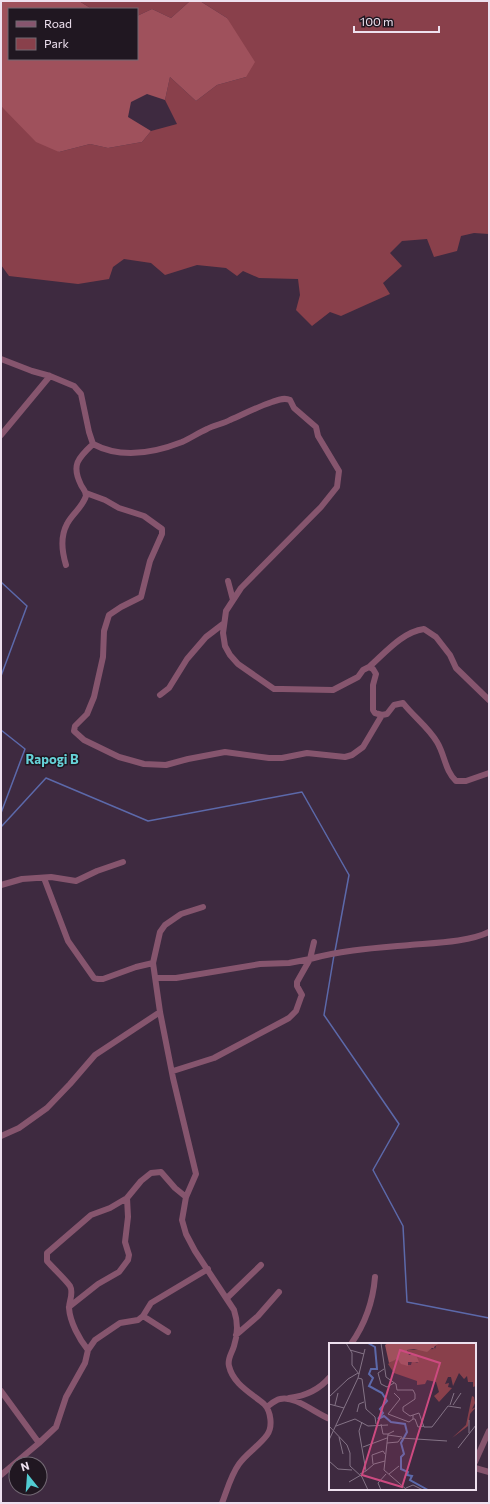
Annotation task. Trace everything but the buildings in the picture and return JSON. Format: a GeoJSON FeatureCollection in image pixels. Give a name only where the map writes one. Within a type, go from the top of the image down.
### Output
{"type":"FeatureCollection","features":[{"type":"Feature","properties":{"kind":"street"},"geometry":{"type":"LineString","coordinates":[[1,359],[50,376],[78,389],[81,394],[88,432],[93,444],[101,448],[119,452],[144,453],[183,442],[207,428],[229,421],[262,405],[285,398],[290,400],[294,408],[316,427],[318,436],[339,471],[337,487],[321,508],[241,588],[233,600],[226,611],[222,633],[225,646],[230,655],[238,664],[274,688],[333,690],[358,677],[363,670],[369,667],[396,642],[416,630],[424,629],[436,637],[450,655],[456,668],[489,700]]}},
{"type":"Feature","properties":{"kind":"street"},"geometry":{"type":"LineString","coordinates":[[1,435],[50,376]]}},
{"type":"Feature","properties":{"kind":"street"},"geometry":{"type":"LineString","coordinates":[[93,444],[76,464],[77,475],[86,493],[105,500],[119,508],[144,516],[162,529],[162,534],[150,560],[141,597],[121,607],[110,615],[104,631],[103,657],[94,697],[87,714],[75,726],[74,731],[84,740],[119,757],[144,764],[166,765],[188,758],[225,752],[269,758],[282,758],[307,753],[345,757],[363,747],[382,715]]}},
{"type":"Feature","properties":{"kind":"street"},"geometry":{"type":"LineString","coordinates":[[66,565],[62,545],[66,525],[80,509],[85,500],[86,493]]}},
{"type":"Feature","properties":{"kind":"street"},"geometry":{"type":"LineString","coordinates":[[228,581],[233,600]]}},
{"type":"Feature","properties":{"kind":"street"},"geometry":{"type":"LineString","coordinates":[[160,695],[169,688],[187,658],[206,637],[223,624]]}},
{"type":"Feature","properties":{"kind":"street"},"geometry":{"type":"LineString","coordinates":[[369,667],[373,669],[376,674],[373,685],[373,710],[375,713],[382,715],[387,714],[394,705],[402,703],[428,728],[441,748],[451,776],[456,781],[466,781],[489,773]]}},
{"type":"Feature","properties":{"kind":"street"},"geometry":{"type":"LineString","coordinates":[[1,885],[22,879],[44,878],[76,881],[97,871],[123,862]]}},
{"type":"Feature","properties":{"kind":"street"},"geometry":{"type":"LineString","coordinates":[[44,878],[68,940],[94,978],[103,979],[136,967],[153,963]]}},
{"type":"Feature","properties":{"kind":"street"},"geometry":{"type":"LineString","coordinates":[[203,907],[181,914],[165,925],[160,932],[153,963],[160,1012],[181,1116],[196,1174],[186,1197],[182,1220],[186,1234],[195,1251],[208,1268],[234,1310],[237,1321],[236,1335],[228,1362],[229,1367],[236,1380],[247,1392],[267,1407],[270,1423],[268,1434],[253,1448],[234,1472],[222,1503]]}},
{"type":"Feature","properties":{"kind":"street"},"geometry":{"type":"LineString","coordinates":[[156,978],[176,978],[260,964],[290,963],[335,952],[436,944],[476,937],[489,932]]}},
{"type":"Feature","properties":{"kind":"street"},"geometry":{"type":"LineString","coordinates":[[173,1071],[214,1058],[289,1018],[296,1011],[302,995],[297,986],[297,982],[310,959],[314,942]]}},
{"type":"Feature","properties":{"kind":"street"},"geometry":{"type":"LineString","coordinates":[[1,1136],[19,1128],[47,1108],[95,1055],[160,1012]]}},
{"type":"Feature","properties":{"kind":"street"},"geometry":{"type":"LineString","coordinates":[[88,1350],[80,1341],[74,1327],[69,1308],[72,1297],[71,1287],[47,1261],[47,1253],[92,1215],[110,1208],[127,1198],[141,1181],[151,1173],[156,1171],[161,1172],[175,1188],[186,1197]]}},
{"type":"Feature","properties":{"kind":"street"},"geometry":{"type":"LineString","coordinates":[[69,1308],[98,1284],[119,1272],[128,1260],[129,1255],[125,1242],[128,1217],[127,1198]]}},
{"type":"Feature","properties":{"kind":"street"},"geometry":{"type":"LineString","coordinates":[[227,1298],[261,1265]]}},
{"type":"Feature","properties":{"kind":"street"},"geometry":{"type":"LineString","coordinates":[[1,1475],[56,1427],[66,1397],[85,1363],[88,1350],[100,1336],[120,1323],[135,1322],[143,1316],[151,1303],[208,1268]]}},
{"type":"Feature","properties":{"kind":"street"},"geometry":{"type":"LineString","coordinates":[[352,1343],[364,1323],[371,1304],[375,1277]]}},
{"type":"Feature","properties":{"kind":"street"},"geometry":{"type":"LineString","coordinates":[[236,1335],[258,1316],[279,1292]]}},
{"type":"Feature","properties":{"kind":"street"},"geometry":{"type":"LineString","coordinates":[[143,1316],[168,1332]]}},
{"type":"Feature","properties":{"kind":"street"},"geometry":{"type":"LineString","coordinates":[[267,1407],[281,1398],[299,1397],[314,1391],[323,1385],[329,1378]]}},
{"type":"Feature","properties":{"kind":"street"},"geometry":{"type":"LineString","coordinates":[[1,1391],[39,1443]]}},
{"type":"Feature","properties":{"kind":"street"},"geometry":{"type":"LineString","coordinates":[[288,1398],[296,1400],[329,1418]]}},
{"type":"Feature","properties":{"kind":"street"},"geometry":{"type":"LineString","coordinates":[[476,1460],[489,1431]]}},
{"type":"Feature","properties":{"kind":"street"},"geometry":{"type":"LineString","coordinates":[[476,1468],[489,1472]]}},
{"type":"Feature","properties":{"kind":"green space"},"geometry":{"type":"Polygon","coordinates":[[[79,1],[190,1],[171,18],[152,9],[138,16],[138,8],[90,8],[79,1]]]}},
{"type":"Feature","properties":{"kind":"green space"},"geometry":{"type":"Polygon","coordinates":[[[200,1],[489,1],[489,234],[474,233],[461,236],[457,251],[434,257],[427,239],[402,241],[390,253],[402,266],[383,283],[390,294],[341,316],[330,312],[312,326],[296,310],[300,295],[298,279],[259,278],[243,271],[237,276],[226,268],[197,265],[165,275],[151,263],[124,259],[113,267],[109,279],[78,284],[9,276],[1,265],[1,106],[59,152],[90,144],[108,148],[142,142],[151,131],[177,124],[165,100],[170,77],[196,101],[217,85],[246,77],[227,18],[200,1]]]}},
{"type":"Feature","properties":{"kind":"shaded area"},"geometry":{"type":"Polygon","coordinates":[[[1,1],[79,1],[90,8],[8,8],[8,60],[138,60],[138,16],[152,9],[171,18],[190,1],[200,1],[227,18],[255,62],[246,77],[217,85],[196,101],[170,77],[165,100],[147,94],[131,102],[128,117],[151,131],[142,142],[108,148],[90,144],[59,152],[36,142],[1,106],[1,1]]]}},
{"type":"Feature","properties":{"kind":"waterway"},"geometry":{"type":"LineString","coordinates":[[1,582],[27,606],[1,676]]}},
{"type":"Feature","properties":{"kind":"waterway"},"geometry":{"type":"LineString","coordinates":[[1,730],[25,749],[1,813]]}},
{"type":"Feature","properties":{"kind":"waterway"},"geometry":{"type":"LineString","coordinates":[[1,827],[46,778],[148,821],[302,792],[349,875],[335,951]]}},
{"type":"Feature","properties":{"kind":"waterway"},"geometry":{"type":"LineString","coordinates":[[334,955],[324,1015],[399,1124],[373,1170],[403,1226],[407,1302],[489,1318]]}},
{"type":"Feature","properties":{"kind":"district","name":"Rapogi B"},"geometry":{"type":"Point","coordinates":[52,759]}}]}
